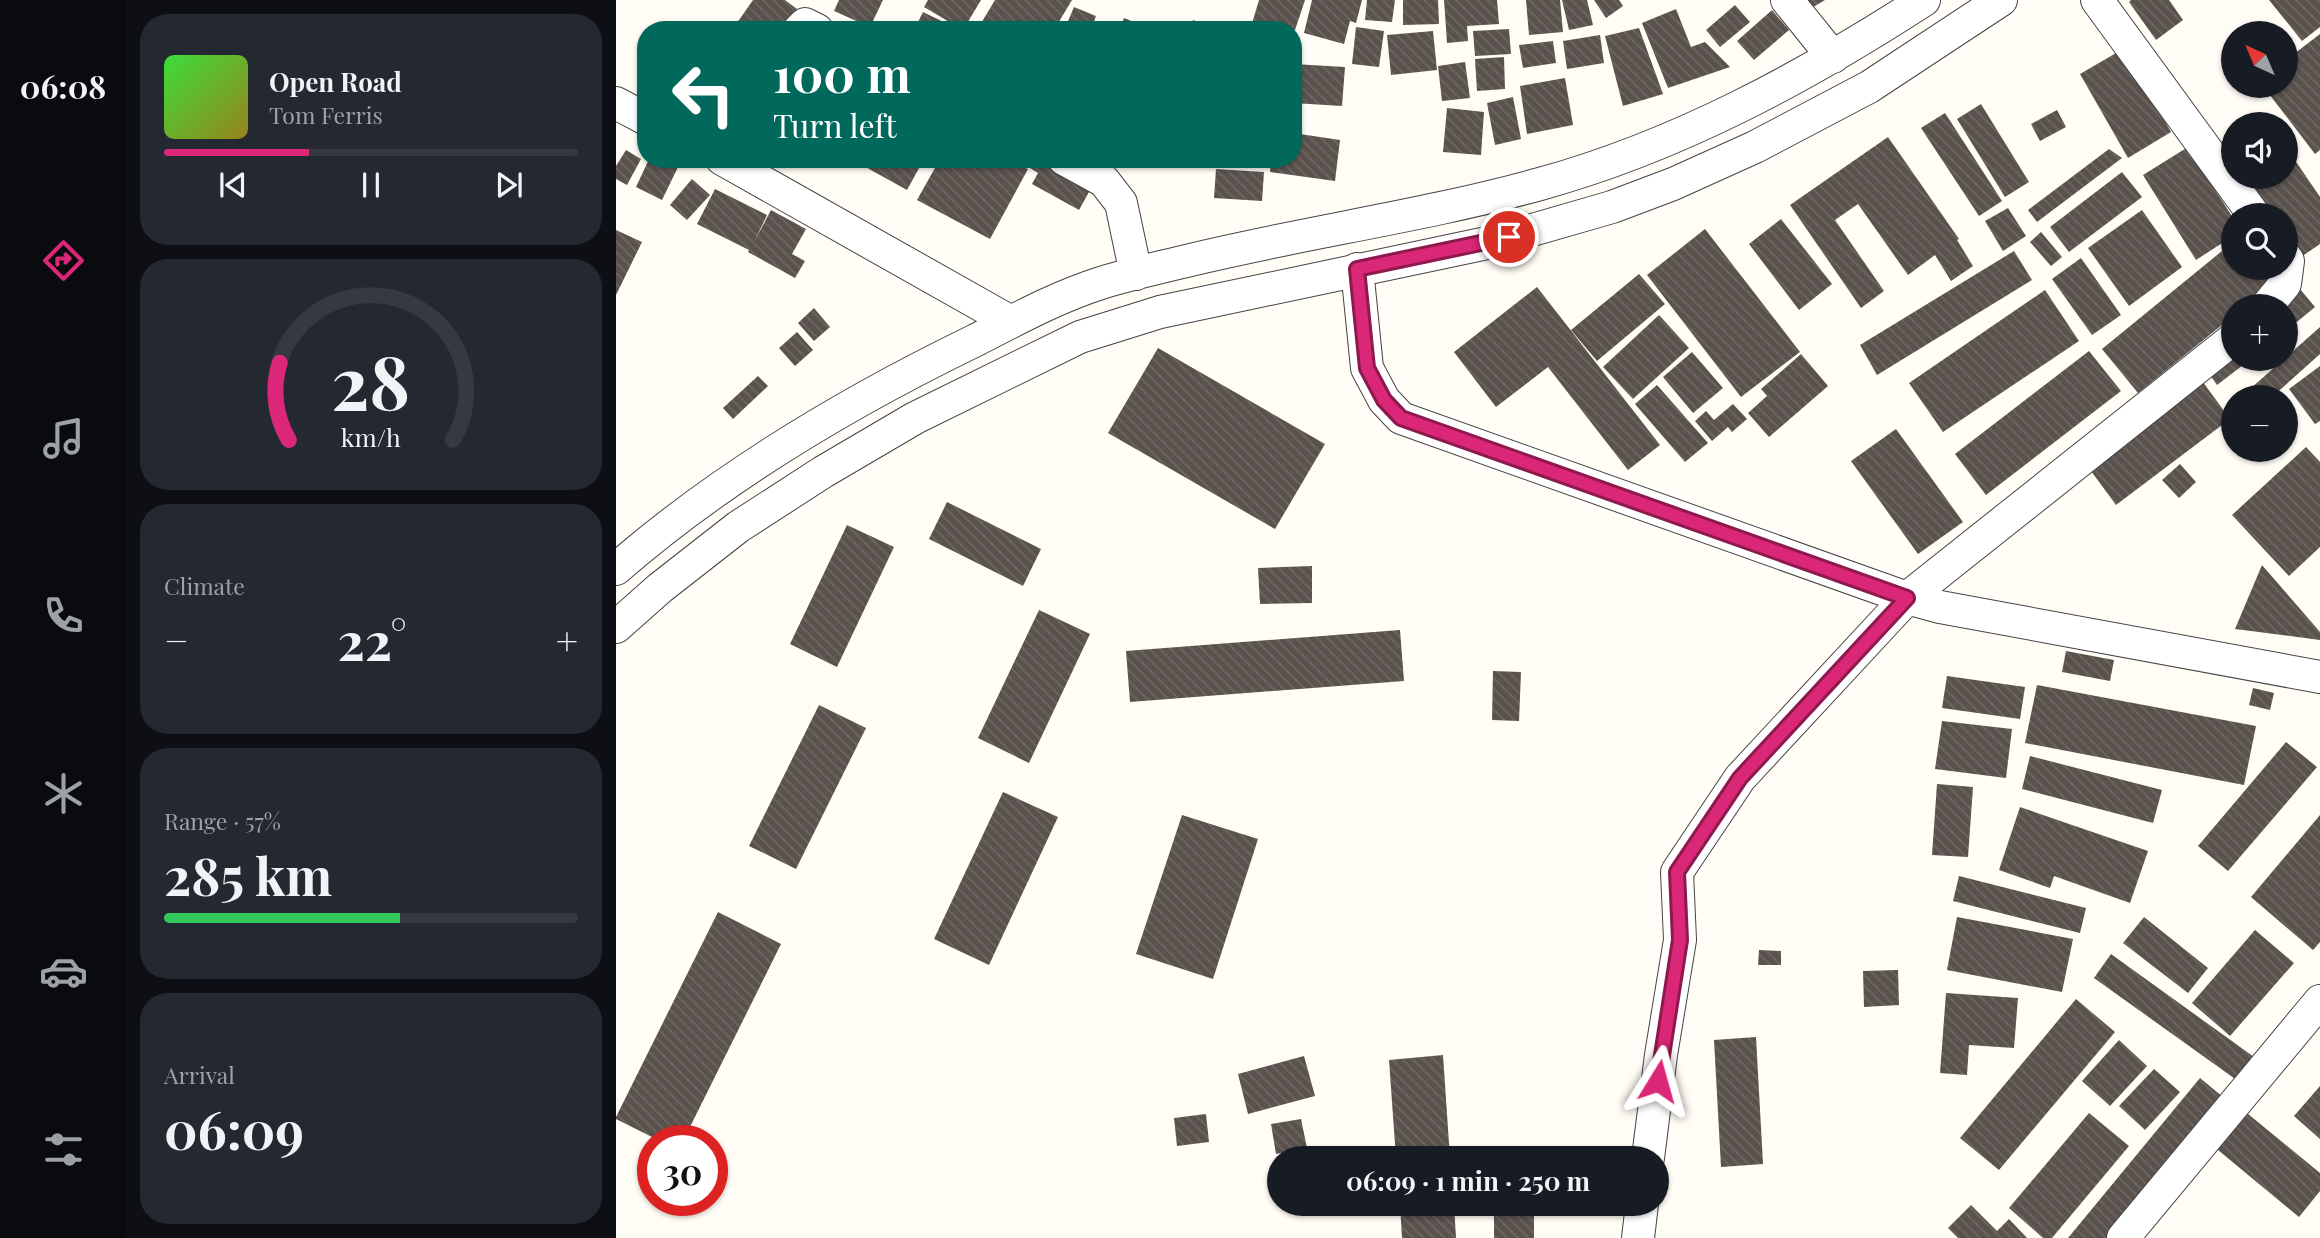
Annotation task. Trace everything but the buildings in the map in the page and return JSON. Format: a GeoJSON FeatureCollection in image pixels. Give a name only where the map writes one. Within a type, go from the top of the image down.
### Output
{"type":"FeatureCollection","features":[{"type":"Feature","properties":{"kind":"street"},"geometry":{"type":"LineString","coordinates":[[1787,0],[1833,57]]}},
{"type":"Feature","properties":{"kind":"street"},"geometry":{"type":"LineString","coordinates":[[616,569],[713,492],[800,435],[894,380],[1063,296],[1217,253],[1478,200],[1598,166],[1656,144],[1736,108],[1833,57],[1924,0]]}},
{"type":"Feature","properties":{"kind":"street"},"geometry":{"type":"LineString","coordinates":[[616,627],[660,588],[738,527],[823,472],[915,418],[1080,337],[1160,312],[1487,243],[1612,208],[1755,147],[1869,87],[2001,0]]}},
{"type":"Feature","properties":{"kind":"street"},"geometry":{"type":"LineString","coordinates":[[2097,0],[2246,203]]}},
{"type":"Feature","properties":{"kind":"street"},"geometry":{"type":"LineString","coordinates":[[616,103],[637,114]]}},
{"type":"Feature","properties":{"kind":"street"},"geometry":{"type":"LineString","coordinates":[[738,168],[1011,322]]}},
{"type":"Feature","properties":{"kind":"street"},"geometry":{"type":"LineString","coordinates":[[1080,168],[1104,181],[1121,203],[1136,274]]}},
{"type":"Feature","properties":{"kind":"street"},"geometry":{"type":"LineString","coordinates":[[1357,269],[1367,368],[1384,400],[1401,418],[1907,598],[1940,607],[2320,677]]}},
{"type":"Feature","properties":{"kind":"street"},"geometry":{"type":"LineString","coordinates":[[1650,1146],[1680,940],[1677,872],[1740,778],[1907,598],[2221,349]]}},
{"type":"Feature","properties":{"kind":"street"},"geometry":{"type":"LineString","coordinates":[[2123,1238],[2320,1001]]}},
{"type":"Feature","properties":{"kind":"street"},"geometry":{"type":"LineString","coordinates":[[1638,1238],[1641,1216]]}},
{"type":"Feature","properties":{"kind":"route"},"geometry":{"type":"LineString","coordinates":[[1509,237],[1357,269],[1367,368],[1384,400],[1401,418],[1907,598],[1740,778],[1677,872],[1680,940],[1658,1081]]}}]}
